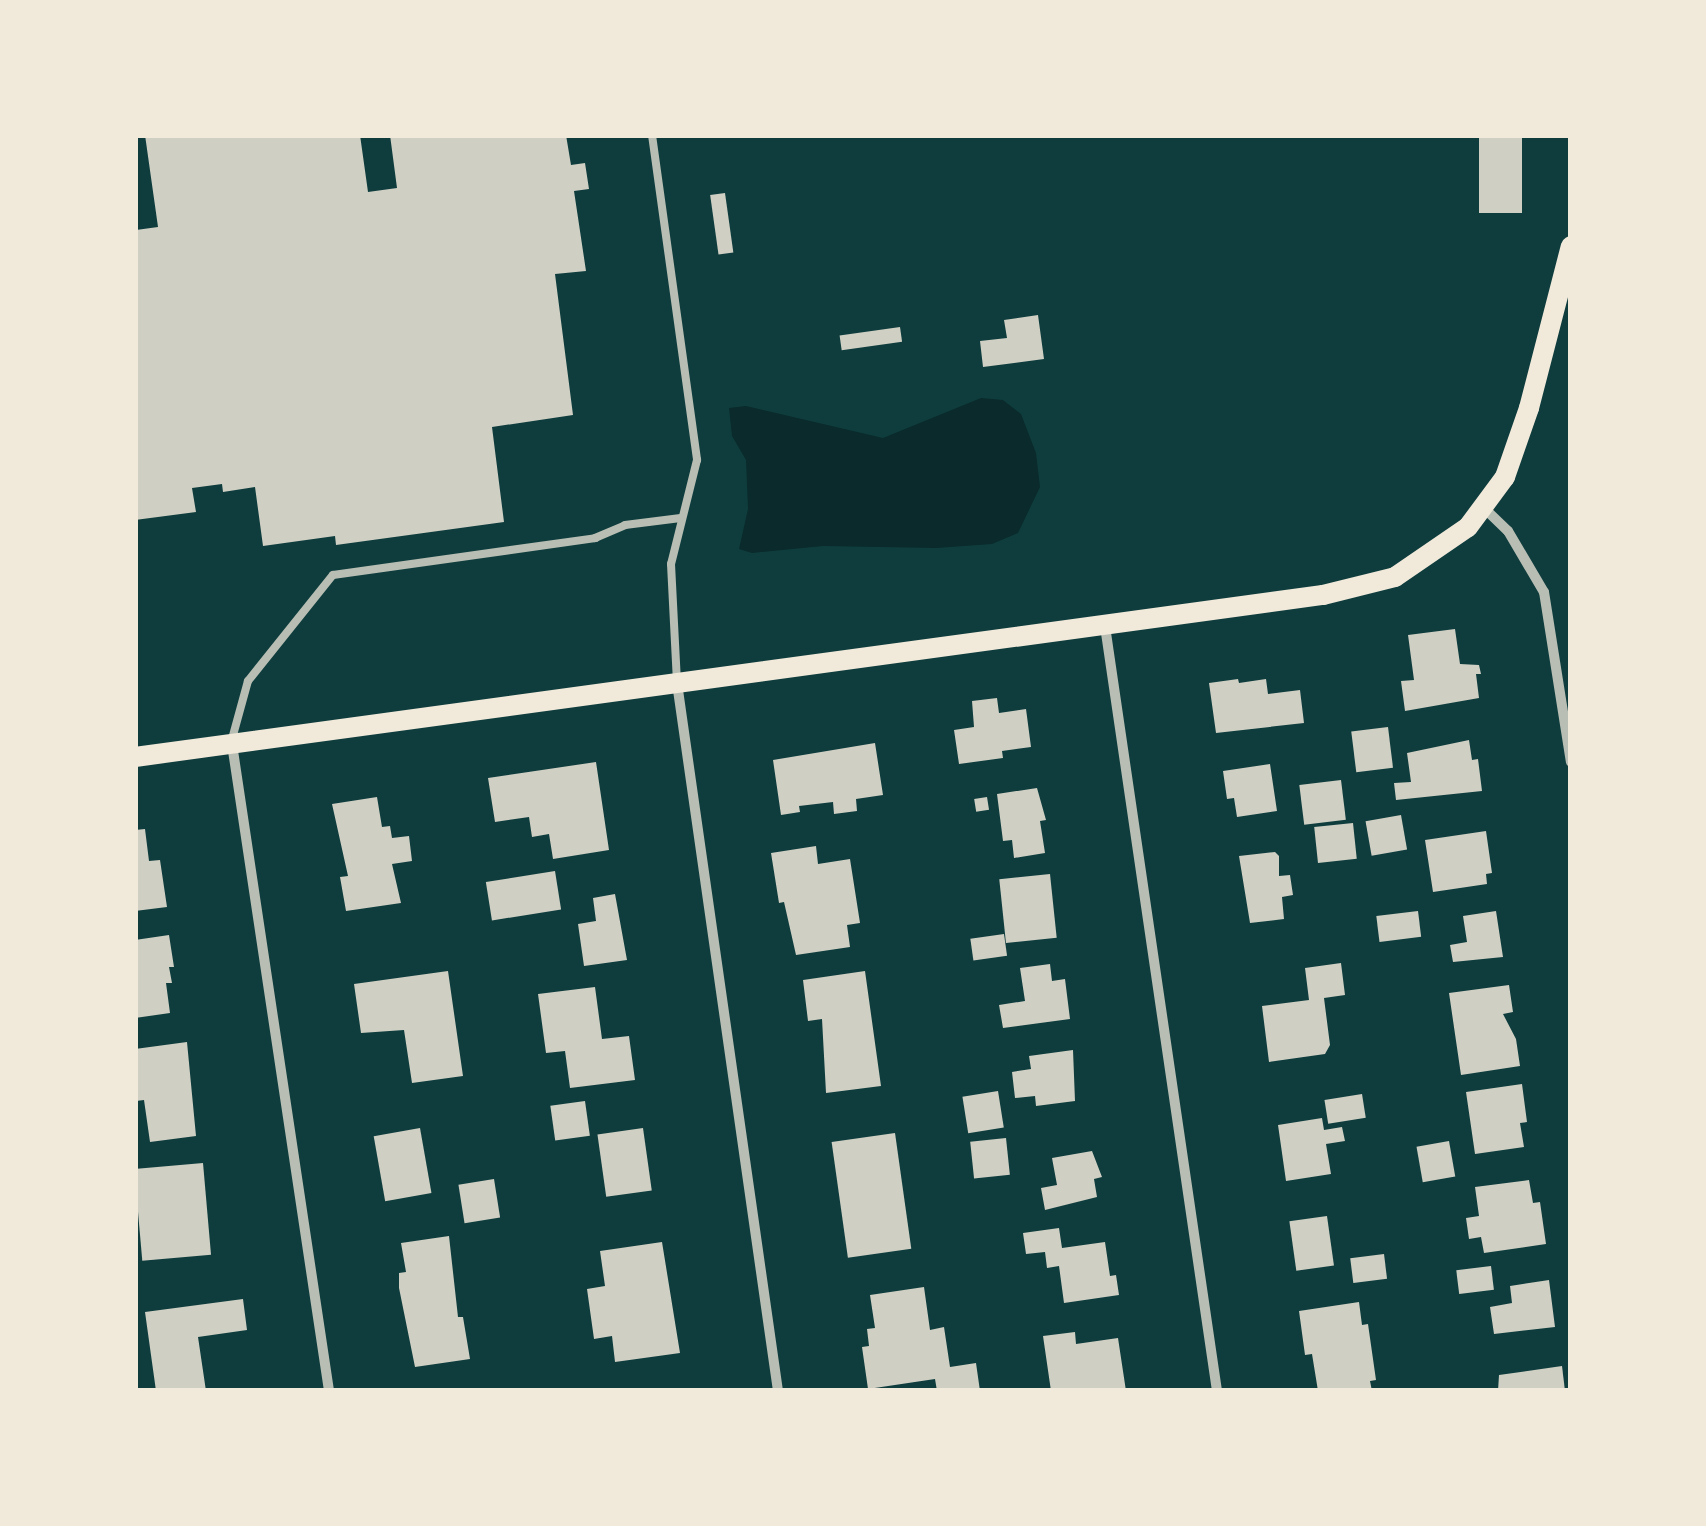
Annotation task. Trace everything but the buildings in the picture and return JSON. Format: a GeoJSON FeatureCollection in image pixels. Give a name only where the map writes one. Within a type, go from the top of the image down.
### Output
{"type":"FeatureCollection","features":[{"type":"Feature","properties":{"kind":"main road"},"geometry":{"type":"LineString","coordinates":[[135,757],[1105,626],[1371,585],[1395,576],[1448,544],[1484,508],[1505,478],[1529,408],[1571,246]]}},
{"type":"Feature","properties":{"kind":"street"},"geometry":{"type":"LineString","coordinates":[[1484,508],[1508,531],[1544,592],[1571,762]]}},
{"type":"Feature","properties":{"kind":"street"},"geometry":{"type":"LineString","coordinates":[[1105,626],[1218,1391]]}},
{"type":"Feature","properties":{"kind":"street"},"geometry":{"type":"LineString","coordinates":[[677,682],[778,1391]]}},
{"type":"Feature","properties":{"kind":"street"},"geometry":{"type":"LineString","coordinates":[[232,743],[329,1391]]}},
{"type":"Feature","properties":{"kind":"lane"},"geometry":{"type":"LineString","coordinates":[[652,135],[697,460],[671,564],[677,682]]}},
{"type":"Feature","properties":{"kind":"lane"},"geometry":{"type":"LineString","coordinates":[[232,743],[248,682],[332,575],[595,538],[625,525],[681,518]]}},
{"type":"Feature","properties":{"kind":"water"},"geometry":{"type":"Polygon","coordinates":[[[981,398],[1003,400],[1021,414],[1036,453],[1040,487],[1018,533],[992,544],[936,548],[823,546],[752,553],[739,549],[748,509],[746,460],[732,436],[729,408],[746,406],[883,438],[981,398]]]}}]}
